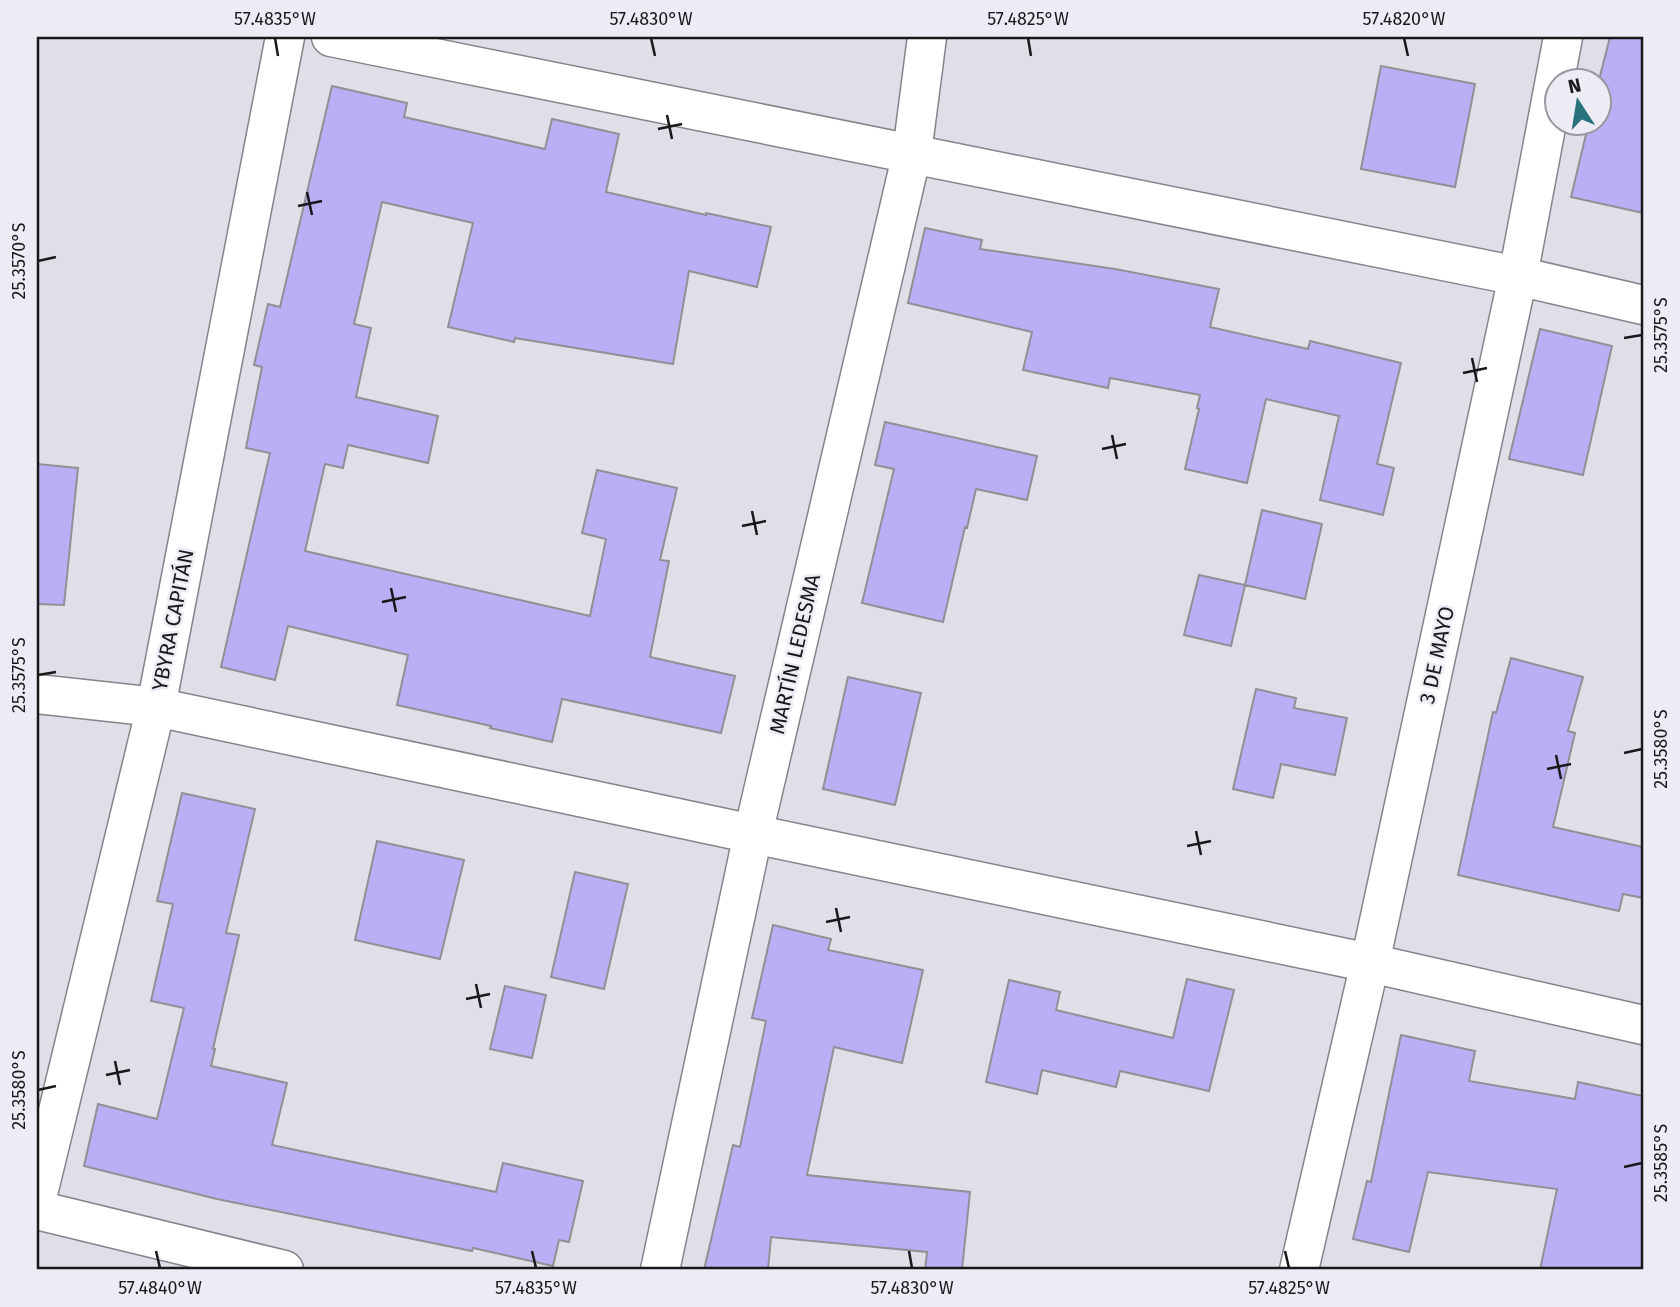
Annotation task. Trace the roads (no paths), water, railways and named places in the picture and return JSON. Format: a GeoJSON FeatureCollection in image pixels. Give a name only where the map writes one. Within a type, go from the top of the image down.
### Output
{"type":"FeatureCollection","features":[{"type":"Feature","properties":{"kind":"street","name":"YBYRA CAPITÁN"},"geometry":{"type":"LineString","coordinates":[[37,1198],[156,707],[285,37]]}},
{"type":"Feature","properties":{"kind":"street"},"geometry":{"type":"LineString","coordinates":[[331,37],[1518,276],[1643,305]]}},
{"type":"Feature","properties":{"kind":"street","name":"MARTÍN LEDESMA"},"geometry":{"type":"LineString","coordinates":[[660,1270],[753,834],[912,153],[927,37]]}},
{"type":"Feature","properties":{"kind":"street","name":"3 DE MAYO"},"geometry":{"type":"LineString","coordinates":[[1299,1270],[1370,963],[1518,276],[1563,37]]}},
{"type":"Feature","properties":{"kind":"street"},"geometry":{"type":"LineString","coordinates":[[37,694],[156,707],[1370,963],[1643,1025]]}},
{"type":"Feature","properties":{"kind":"street"},"geometry":{"type":"LineString","coordinates":[[37,1210],[284,1270]]}}]}
